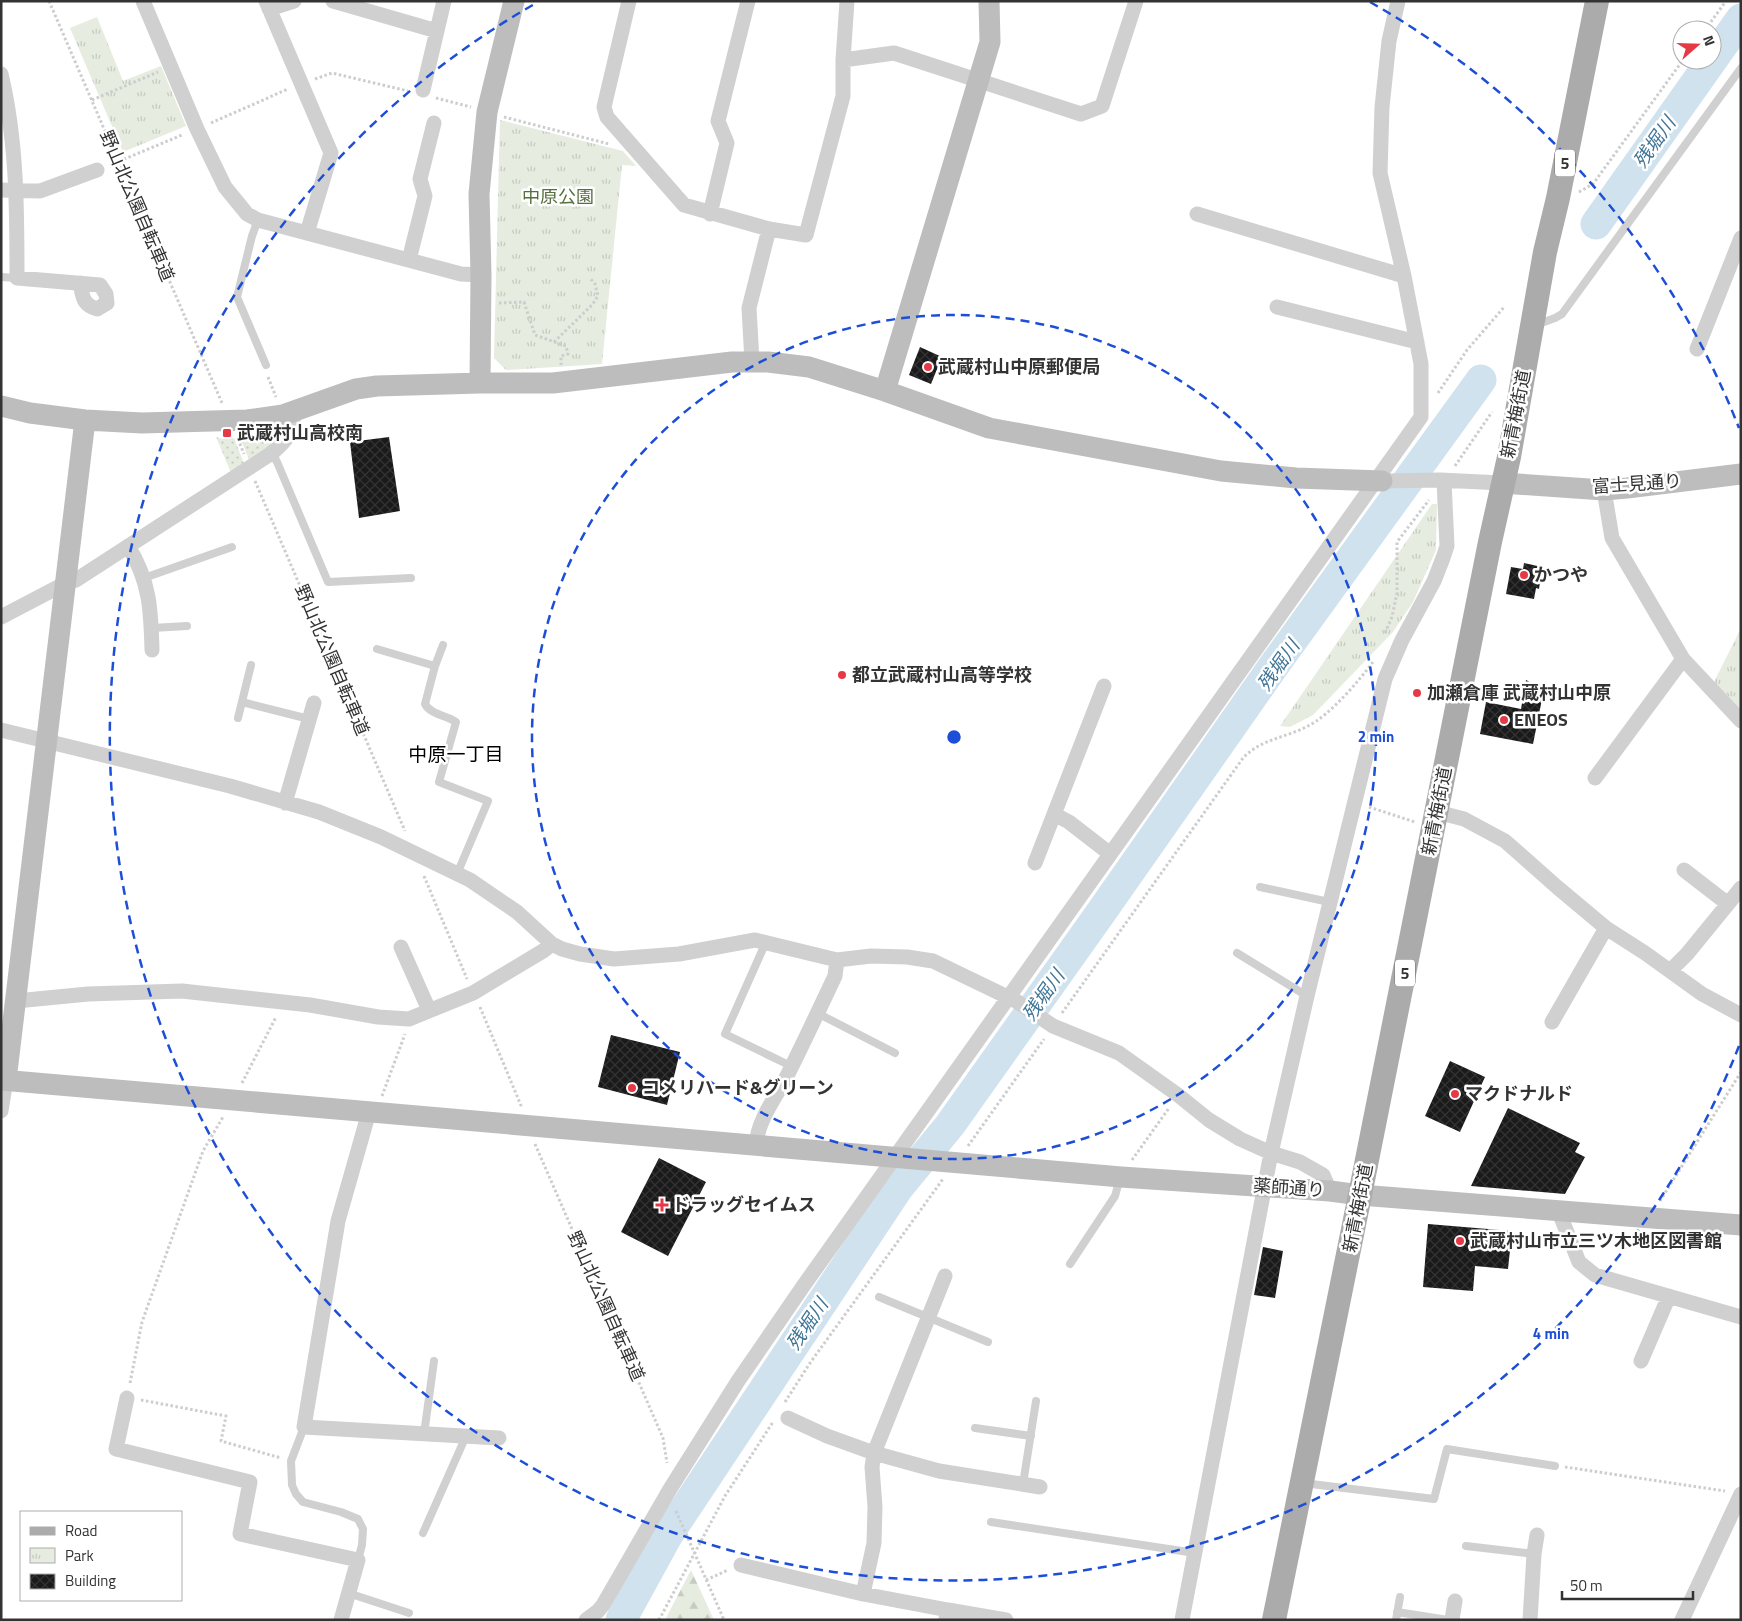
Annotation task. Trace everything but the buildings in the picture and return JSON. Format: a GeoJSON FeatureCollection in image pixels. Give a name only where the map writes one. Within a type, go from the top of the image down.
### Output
{"type":"FeatureCollection","features":[{"type":"Feature","properties":{"kind":"main road","name":"新青梅街道"},"geometry":{"type":"LineString","coordinates":[[1274,1620],[1502,483],[1509,457],[1545,252],[1558,198],[1597,1]]}},
{"type":"Feature","properties":{"kind":"street"},"geometry":{"type":"LineString","coordinates":[[143,1],[197,129],[224,187],[247,214],[258,220],[462,274],[481,275]]}},
{"type":"Feature","properties":{"kind":"street"},"geometry":{"type":"LineString","coordinates":[[294,1],[268,5],[331,153],[307,233]]}},
{"type":"Feature","properties":{"kind":"street"},"geometry":{"type":"LineString","coordinates":[[333,1],[437,31]]}},
{"type":"Feature","properties":{"kind":"street"},"geometry":{"type":"LineString","coordinates":[[422,93],[444,1]]}},
{"type":"Feature","properties":{"kind":"street"},"geometry":{"type":"LineString","coordinates":[[480,383],[481,275],[479,194],[487,112],[514,1]]}},
{"type":"Feature","properties":{"kind":"street"},"geometry":{"type":"LineString","coordinates":[[629,1],[604,112],[624,138],[684,206],[769,229],[806,235],[843,96],[843,60],[847,1]]}},
{"type":"Feature","properties":{"kind":"street"},"geometry":{"type":"LineString","coordinates":[[710,214],[727,143],[718,121],[748,1]]}},
{"type":"Feature","properties":{"kind":"street"},"geometry":{"type":"LineString","coordinates":[[885,391],[990,42],[989,1]]}},
{"type":"Feature","properties":{"kind":"street"},"geometry":{"type":"LineString","coordinates":[[843,60],[894,53],[1081,114],[1102,106],[1136,1]]}},
{"type":"Feature","properties":{"kind":"street"},"geometry":{"type":"LineString","coordinates":[[586,1620],[603,1605],[670,1489],[738,1381],[804,1285],[1012,999],[1109,853],[1379,481],[1421,416],[1422,364],[1380,174],[1382,107],[1389,41],[1398,1]]}},
{"type":"Feature","properties":{"kind":"street"},"geometry":{"type":"LineString","coordinates":[[1,74],[17,190],[17,278],[80,283]]}},
{"type":"Feature","properties":{"kind":"street"},"geometry":{"type":"LineString","coordinates":[[409,260],[425,196],[420,179],[434,123]]}},
{"type":"Feature","properties":{"kind":"street"},"geometry":{"type":"LineString","coordinates":[[1,190],[40,191],[97,170]]}},
{"type":"Feature","properties":{"kind":"street"},"geometry":{"type":"LineString","coordinates":[[1197,214],[1404,276]]}},
{"type":"Feature","properties":{"kind":"street"},"geometry":{"type":"LineString","coordinates":[[752,362],[749,308],[769,229]]}},
{"type":"Feature","properties":{"kind":"street"},"geometry":{"type":"LineString","coordinates":[[1697,349],[1741,238]]}},
{"type":"Feature","properties":{"kind":"street"},"geometry":{"type":"LineString","coordinates":[[1277,307],[1417,342]]}},
{"type":"Feature","properties":{"kind":"street"},"geometry":{"type":"LineString","coordinates":[[1,407],[85,420],[142,423],[227,421],[270,417],[286,407],[356,389],[377,386],[553,383],[732,362],[768,362],[809,367],[885,391],[989,428],[1221,471],[1296,478],[1379,481],[1446,476],[1502,483]]}},
{"type":"Feature","properties":{"kind":"street"},"geometry":{"type":"LineString","coordinates":[[1,617],[66,583],[76,580],[272,453],[290,435],[293,424],[286,407]]}},
{"type":"Feature","properties":{"kind":"street"},"geometry":{"type":"LineString","coordinates":[[1,1111],[12,1001],[47,740],[85,420]]}},
{"type":"Feature","properties":{"kind":"street","name":"富士見通り"},"geometry":{"type":"LineString","coordinates":[[1502,483],[1604,490],[1741,474]]}},
{"type":"Feature","properties":{"kind":"street"},"geometry":{"type":"LineString","coordinates":[[1182,1620],[1271,1153],[1307,996],[1385,679],[1402,640],[1434,582],[1447,546],[1446,476]]}},
{"type":"Feature","properties":{"kind":"street"},"geometry":{"type":"LineString","coordinates":[[1604,490],[1612,538],[1683,659],[1741,721]]}},
{"type":"Feature","properties":{"kind":"street"},"geometry":{"type":"LineString","coordinates":[[128,546],[144,578],[149,596],[152,650]]}},
{"type":"Feature","properties":{"kind":"street"},"geometry":{"type":"LineString","coordinates":[[1595,778],[1683,659]]}},
{"type":"Feature","properties":{"kind":"street"},"geometry":{"type":"LineString","coordinates":[[1035,863],[1104,686]]}},
{"type":"Feature","properties":{"kind":"street"},"geometry":{"type":"LineString","coordinates":[[285,802],[314,703]]}},
{"type":"Feature","properties":{"kind":"street"},"geometry":{"type":"LineString","coordinates":[[1,730],[230,786],[319,812],[381,837],[470,880],[516,912],[552,944],[580,954],[614,959],[694,952],[755,940],[837,960],[871,956],[907,957],[933,961],[1012,999],[1053,1026],[1119,1053],[1178,1095],[1209,1120],[1240,1139],[1271,1153],[1300,1162],[1323,1175],[1330,1191]]}},
{"type":"Feature","properties":{"kind":"street"},"geometry":{"type":"LineString","coordinates":[[1054,814],[1069,822],[1109,853]]}},
{"type":"Feature","properties":{"kind":"street"},"geometry":{"type":"LineString","coordinates":[[1435,820],[1464,819],[1505,841],[1556,887],[1606,928],[1702,994],[1741,1016]]}},
{"type":"Feature","properties":{"kind":"street"},"geometry":{"type":"LineString","coordinates":[[1684,870],[1728,904]]}},
{"type":"Feature","properties":{"kind":"street"},"geometry":{"type":"LineString","coordinates":[[1670,971],[1687,954],[1741,888]]}},
{"type":"Feature","properties":{"kind":"street"},"geometry":{"type":"LineString","coordinates":[[1552,1022],[1606,928]]}},
{"type":"Feature","properties":{"kind":"street"},"geometry":{"type":"LineString","coordinates":[[12,1001],[88,994],[182,991],[284,1002],[378,1017],[409,1018],[473,993],[552,944]]}},
{"type":"Feature","properties":{"kind":"street"},"geometry":{"type":"LineString","coordinates":[[401,947],[429,1010]]}},
{"type":"Feature","properties":{"kind":"street"},"geometry":{"type":"LineString","coordinates":[[756,1145],[759,1126],[792,1066],[836,976],[837,960]]}},
{"type":"Feature","properties":{"kind":"street","name":"薬師通り"},"geometry":{"type":"LineString","coordinates":[[4,1080],[954,1162],[1126,1170],[1360,1195],[1650,1217],[1741,1226]]}},
{"type":"Feature","properties":{"kind":"street"},"geometry":{"type":"LineString","coordinates":[[375,1112],[338,1221],[304,1427],[499,1438]]}},
{"type":"Feature","properties":{"kind":"street"},"geometry":{"type":"LineString","coordinates":[[1558,1210],[1579,1262],[1595,1275],[1741,1317]]}},
{"type":"Feature","properties":{"kind":"street"},"geometry":{"type":"LineString","coordinates":[[863,1594],[874,1543],[875,1507],[872,1467],[874,1454],[945,1276]]}},
{"type":"Feature","properties":{"kind":"street"},"geometry":{"type":"LineString","coordinates":[[1641,1361],[1669,1296]]}},
{"type":"Feature","properties":{"kind":"street"},"geometry":{"type":"LineString","coordinates":[[127,1398],[116,1449],[250,1482],[240,1534],[358,1560],[341,1620]]}},
{"type":"Feature","properties":{"kind":"street"},"geometry":{"type":"LineString","coordinates":[[782,1414],[827,1436],[874,1454],[939,1471],[1040,1487]]}},
{"type":"Feature","properties":{"kind":"street"},"geometry":{"type":"LineString","coordinates":[[1682,1620],[1736,1493]]}},
{"type":"Feature","properties":{"kind":"street"},"geometry":{"type":"LineString","coordinates":[[1530,1620],[1537,1534]]}},
{"type":"Feature","properties":{"kind":"street"},"geometry":{"type":"LineString","coordinates":[[741,1565],[947,1615],[1006,1620]]}},
{"type":"Feature","properties":{"kind":"street"},"geometry":{"type":"LineString","coordinates":[[1452,1620],[1454,1601]]}},
{"type":"Feature","properties":{"kind":"lane"},"geometry":{"type":"LineString","coordinates":[[1533,326],[1562,314],[1741,68]]}},
{"type":"Feature","properties":{"kind":"lane"},"geometry":{"type":"LineString","coordinates":[[258,220],[252,236],[237,297],[266,365]]}},
{"type":"Feature","properties":{"kind":"lane"},"geometry":{"type":"LineString","coordinates":[[1,277],[17,278]]}},
{"type":"Feature","properties":{"kind":"lane"},"geometry":{"type":"LineString","coordinates":[[272,453],[328,582],[411,578]]}},
{"type":"Feature","properties":{"kind":"lane"},"geometry":{"type":"LineString","coordinates":[[144,578],[232,547]]}},
{"type":"Feature","properties":{"kind":"lane"},"geometry":{"type":"LineString","coordinates":[[152,628],[187,626]]}},
{"type":"Feature","properties":{"kind":"lane"},"geometry":{"type":"LineString","coordinates":[[442,645],[425,704],[426,707],[456,722],[439,782],[488,801],[457,874]]}},
{"type":"Feature","properties":{"kind":"lane"},"geometry":{"type":"LineString","coordinates":[[377,650],[435,666]]}},
{"type":"Feature","properties":{"kind":"lane"},"geometry":{"type":"LineString","coordinates":[[238,718],[251,665]]}},
{"type":"Feature","properties":{"kind":"lane"},"geometry":{"type":"LineString","coordinates":[[242,702],[309,719]]}},
{"type":"Feature","properties":{"kind":"lane"},"geometry":{"type":"LineString","coordinates":[[1260,887],[1329,902]]}},
{"type":"Feature","properties":{"kind":"lane"},"geometry":{"type":"LineString","coordinates":[[766,942],[726,1034],[792,1066]]}},
{"type":"Feature","properties":{"kind":"lane"},"geometry":{"type":"LineString","coordinates":[[1237,954],[1307,996]]}},
{"type":"Feature","properties":{"kind":"lane"},"geometry":{"type":"LineString","coordinates":[[817,1014],[895,1053]]}},
{"type":"Feature","properties":{"kind":"lane"},"geometry":{"type":"LineString","coordinates":[[1070,1264],[1115,1196],[1126,1170]]}},
{"type":"Feature","properties":{"kind":"lane"},"geometry":{"type":"LineString","coordinates":[[879,1297],[988,1342]]}},
{"type":"Feature","properties":{"kind":"lane"},"geometry":{"type":"LineString","coordinates":[[424,1434],[434,1361]]}},
{"type":"Feature","properties":{"kind":"lane"},"geometry":{"type":"LineString","coordinates":[[1023,1484],[1036,1401]]}},
{"type":"Feature","properties":{"kind":"lane"},"geometry":{"type":"LineString","coordinates":[[304,1427],[291,1461],[292,1485],[296,1494],[303,1502],[342,1512],[358,1519],[364,1529],[358,1560]]}},
{"type":"Feature","properties":{"kind":"lane"},"geometry":{"type":"LineString","coordinates":[[975,1428],[1031,1436]]}},
{"type":"Feature","properties":{"kind":"lane"},"geometry":{"type":"LineString","coordinates":[[423,1533],[466,1436]]}},
{"type":"Feature","properties":{"kind":"lane"},"geometry":{"type":"LineString","coordinates":[[1303,1483],[1434,1499],[1447,1449],[1555,1466]]}},
{"type":"Feature","properties":{"kind":"lane"},"geometry":{"type":"LineString","coordinates":[[991,1522],[1195,1553]]}},
{"type":"Feature","properties":{"kind":"lane"},"geometry":{"type":"LineString","coordinates":[[1466,1546],[1534,1554]]}},
{"type":"Feature","properties":{"kind":"lane"},"geometry":{"type":"LineString","coordinates":[[348,1593],[409,1613]]}},
{"type":"Feature","properties":{"kind":"lane"},"geometry":{"type":"LineString","coordinates":[[1400,1597],[1396,1616],[1448,1620]]}},
{"type":"Feature","properties":{"kind":"path","name":"野山北公園自転車道"},"geometry":{"type":"LineString","coordinates":[[49,1],[223,406]]}},
{"type":"Feature","properties":{"kind":"path"},"geometry":{"type":"LineString","coordinates":[[1712,20],[1726,1]]}},
{"type":"Feature","properties":{"kind":"path"},"geometry":{"type":"LineString","coordinates":[[92,100],[170,66]]}},
{"type":"Feature","properties":{"kind":"path"},"geometry":{"type":"LineString","coordinates":[[1579,192],[1593,184],[1676,70]]}},
{"type":"Feature","properties":{"kind":"path"},"geometry":{"type":"LineString","coordinates":[[97,170],[302,83],[332,73],[422,93],[476,108]]}},
{"type":"Feature","properties":{"kind":"path"},"geometry":{"type":"LineString","coordinates":[[498,116],[614,145]]}},
{"type":"Feature","properties":{"kind":"path"},"geometry":{"type":"LineString","coordinates":[[553,342],[592,305],[598,296],[595,284],[590,278]]}},
{"type":"Feature","properties":{"kind":"path"},"geometry":{"type":"LineString","coordinates":[[493,303],[524,302],[535,335],[566,346],[568,354],[561,356],[561,371]]}},
{"type":"Feature","properties":{"kind":"path"},"geometry":{"type":"LineString","coordinates":[[1421,416],[1467,350],[1505,306]]}},
{"type":"Feature","properties":{"kind":"path"},"geometry":{"type":"LineString","coordinates":[[266,365],[265,370],[286,407]]}},
{"type":"Feature","properties":{"kind":"path"},"geometry":{"type":"LineString","coordinates":[[1446,476],[1492,412]]}},
{"type":"Feature","properties":{"kind":"path"},"geometry":{"type":"LineString","coordinates":[[237,436],[247,462]]}},
{"type":"Feature","properties":{"kind":"path","name":"野山北公園自転車道"},"geometry":{"type":"LineString","coordinates":[[253,476],[408,838]]}},
{"type":"Feature","properties":{"kind":"path"},"geometry":{"type":"LineString","coordinates":[[1384,636],[1392,617],[1397,593],[1397,542],[1430,499]]}},
{"type":"Feature","properties":{"kind":"path"},"geometry":{"type":"LineString","coordinates":[[659,1620],[726,1496],[782,1414],[810,1363],[941,1183],[1051,1025],[1243,758],[1253,748],[1315,722],[1346,694],[1373,663],[1377,654]]}},
{"type":"Feature","properties":{"kind":"path"},"geometry":{"type":"LineString","coordinates":[[1354,803],[1435,820]]}},
{"type":"Feature","properties":{"kind":"path"},"geometry":{"type":"LineString","coordinates":[[423,874],[470,986]]}},
{"type":"Feature","properties":{"kind":"path"},"geometry":{"type":"LineString","coordinates":[[284,1002],[233,1100],[203,1151],[142,1322],[127,1398],[226,1416],[221,1441],[291,1461]]}},
{"type":"Feature","properties":{"kind":"path"},"geometry":{"type":"LineString","coordinates":[[478,1004],[524,1112]]}},
{"type":"Feature","properties":{"kind":"path"},"geometry":{"type":"LineString","coordinates":[[375,1112],[409,1018]]}},
{"type":"Feature","properties":{"kind":"path"},"geometry":{"type":"LineString","coordinates":[[1650,1217],[1741,1072]]}},
{"type":"Feature","properties":{"kind":"path"},"geometry":{"type":"LineString","coordinates":[[1126,1170],[1178,1095]]}},
{"type":"Feature","properties":{"kind":"path","name":"野山北公園自転車道"},"geometry":{"type":"LineString","coordinates":[[532,1138],[663,1438],[668,1468]]}},
{"type":"Feature","properties":{"kind":"path"},"geometry":{"type":"LineString","coordinates":[[1555,1466],[1736,1493]]}},
{"type":"Feature","properties":{"kind":"path"},"geometry":{"type":"LineString","coordinates":[[674,1507],[724,1620]]}},
{"type":"Feature","properties":{"kind":"path"},"geometry":{"type":"LineString","coordinates":[[706,1580],[724,1572]]}},
{"type":"Feature","properties":{"kind":"green space"},"geometry":{"type":"Polygon","coordinates":[[[97,17],[123,81],[161,66],[186,126],[123,152],[70,28],[97,17]]]}},
{"type":"Feature","properties":{"kind":"green space","name":"中原公園"},"geometry":{"type":"Polygon","coordinates":[[[500,120],[623,151],[636,166],[622,165],[602,364],[506,370],[494,358],[500,120]]]}},
{"type":"Feature","properties":{"kind":"green space"},"geometry":{"type":"Polygon","coordinates":[[[272,434],[279,442],[250,462],[240,437],[272,434]]]}},
{"type":"Feature","properties":{"kind":"green space"},"geometry":{"type":"Polygon","coordinates":[[[216,437],[222,439],[234,438],[245,466],[232,475],[216,437]]]}},
{"type":"Feature","properties":{"kind":"green space"},"geometry":{"type":"Polygon","coordinates":[[[1432,504],[1437,504],[1436,550],[1413,602],[1393,632],[1313,715],[1290,727],[1280,726],[1432,504]]]}},
{"type":"Feature","properties":{"kind":"green space"},"geometry":{"type":"Polygon","coordinates":[[[1741,628],[1741,713],[1713,684],[1741,628]]]}},
{"type":"Feature","properties":{"kind":"green space"},"geometry":{"type":"Polygon","coordinates":[[[691,1570],[714,1620],[665,1620],[691,1570]]]}},
{"type":"Feature","properties":{"kind":"waterway","name":"残堀川"},"geometry":{"type":"LineString","coordinates":[[1722,46],[1741,19]]}},
{"type":"Feature","properties":{"kind":"waterway","name":"残堀川"},"geometry":{"type":"LineString","coordinates":[[1596,224],[1705,70]]}},
{"type":"Feature","properties":{"kind":"waterway","name":"残堀川"},"geometry":{"type":"LineString","coordinates":[[621,1620],[667,1536],[898,1188],[950,1125],[1275,664],[1481,380]]}},
{"type":"Feature","properties":{"kind":"place","name":"武蔵村山中原郵便局"},"geometry":{"type":"Point","coordinates":[928,367]}},
{"type":"Feature","properties":{"kind":"place","name":"武蔵村山高校南"},"geometry":{"type":"Point","coordinates":[227,433]}},
{"type":"Feature","properties":{"kind":"place","name":"かつや"},"geometry":{"type":"Point","coordinates":[1524,575]}},
{"type":"Feature","properties":{"kind":"place","name":"都立武蔵村山高等学校"},"geometry":{"type":"Point","coordinates":[842,675]}},
{"type":"Feature","properties":{"kind":"place","name":"加瀬倉庫 武蔵村山中原"},"geometry":{"type":"Point","coordinates":[1417,693]}},
{"type":"Feature","properties":{"kind":"place","name":"ENEOS"},"geometry":{"type":"Point","coordinates":[1504,720]}},
{"type":"Feature","properties":{"kind":"place","name":"コメリハード&グリーン"},"geometry":{"type":"Point","coordinates":[632,1088]}},
{"type":"Feature","properties":{"kind":"place","name":"マクドナルド"},"geometry":{"type":"Point","coordinates":[1455,1094]}},
{"type":"Feature","properties":{"kind":"place","name":"ドラッグセイムス"},"geometry":{"type":"Point","coordinates":[662,1205]}},
{"type":"Feature","properties":{"kind":"place","name":"武蔵村山市立三ツ木地区図書館"},"geometry":{"type":"Point","coordinates":[1460,1241]}},
{"type":"Feature","properties":{"kind":"district","name":"中原一丁目"},"geometry":{"type":"Point","coordinates":[456,754]}}]}
